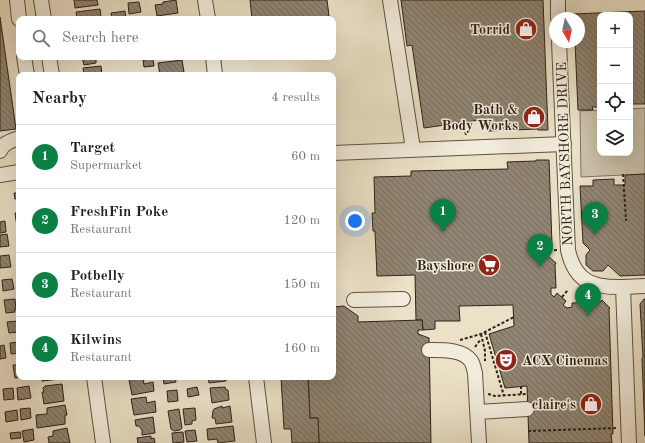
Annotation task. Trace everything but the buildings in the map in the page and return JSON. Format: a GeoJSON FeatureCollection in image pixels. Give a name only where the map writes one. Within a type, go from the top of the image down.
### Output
{"type":"FeatureCollection","features":[{"type":"Feature","properties":{"kind":"street"},"geometry":{"type":"LineString","coordinates":[[17,0],[19,16]]}},
{"type":"Feature","properties":{"kind":"street"},"geometry":{"type":"LineString","coordinates":[[41,0],[44,16]]}},
{"type":"Feature","properties":{"kind":"street"},"geometry":{"type":"LineString","coordinates":[[205,0],[208,16]]}},
{"type":"Feature","properties":{"kind":"street"},"geometry":{"type":"LineString","coordinates":[[390,0],[413,150]]}},
{"type":"Feature","properties":{"kind":"street"},"geometry":{"type":"LineString","coordinates":[[558,0],[558,12]]}},
{"type":"Feature","properties":{"kind":"street","name":"NORTH BAYSHORE DRIVE"},"geometry":{"type":"LineString","coordinates":[[559,48],[568,250],[570,259],[573,267],[581,277],[593,284],[604,287],[645,286]]}},
{"type":"Feature","properties":{"kind":"street"},"geometry":{"type":"LineString","coordinates":[[24,60],[26,72]]}},
{"type":"Feature","properties":{"kind":"street"},"geometry":{"type":"LineString","coordinates":[[50,60],[52,72]]}},
{"type":"Feature","properties":{"kind":"street"},"geometry":{"type":"LineString","coordinates":[[214,60],[216,72]]}},
{"type":"Feature","properties":{"kind":"street"},"geometry":{"type":"LineString","coordinates":[[0,151],[1,148],[9,141],[16,139]]}},
{"type":"Feature","properties":{"kind":"street"},"geometry":{"type":"LineString","coordinates":[[336,153],[564,144]]}},
{"type":"Feature","properties":{"kind":"street"},"geometry":{"type":"LineString","coordinates":[[0,174],[16,172]]}},
{"type":"Feature","properties":{"kind":"street"},"geometry":{"type":"LineString","coordinates":[[623,287],[628,443]]}},
{"type":"Feature","properties":{"kind":"street"},"geometry":{"type":"LineString","coordinates":[[354,300],[403,299]]}},
{"type":"Feature","properties":{"kind":"street"},"geometry":{"type":"LineString","coordinates":[[429,350],[457,352],[469,358],[472,362],[478,412],[479,443]]}},
{"type":"Feature","properties":{"kind":"street"},"geometry":{"type":"LineString","coordinates":[[94,380],[103,443]]}},
{"type":"Feature","properties":{"kind":"street"},"geometry":{"type":"LineString","coordinates":[[256,380],[264,443]]}},
{"type":"Feature","properties":{"kind":"street"},"geometry":{"type":"LineString","coordinates":[[478,412],[527,408]]}},
{"type":"Feature","properties":{"kind":"path"},"geometry":{"type":"LineString","coordinates":[[464,122],[466,135]]}},
{"type":"Feature","properties":{"kind":"path"},"geometry":{"type":"LineString","coordinates":[[623,174],[626,221]]}},
{"type":"Feature","properties":{"kind":"path"},"geometry":{"type":"LineString","coordinates":[[539,251],[557,250]]}},
{"type":"Feature","properties":{"kind":"path"},"geometry":{"type":"LineString","coordinates":[[562,297],[568,290]]}},
{"type":"Feature","properties":{"kind":"path"},"geometry":{"type":"LineString","coordinates":[[455,340],[481,334],[514,317]]}},
{"type":"Feature","properties":{"kind":"path"},"geometry":{"type":"LineString","coordinates":[[485,332],[504,396]]}},
{"type":"Feature","properties":{"kind":"path"},"geometry":{"type":"LineString","coordinates":[[481,334],[485,351],[485,367]]}},
{"type":"Feature","properties":{"kind":"path"},"geometry":{"type":"LineString","coordinates":[[521,386],[521,395]]}},
{"type":"Feature","properties":{"kind":"path"},"geometry":{"type":"LineString","coordinates":[[486,390],[488,394],[495,396],[527,394]]}},
{"type":"Feature","properties":{"kind":"path"},"geometry":{"type":"LineString","coordinates":[[528,431],[616,428]]}},
{"type":"Feature","properties":{"kind":"shaded area"},"geometry":{"type":"Polygon","coordinates":[[[645,108],[645,174],[581,177],[580,111],[597,110],[597,156],[633,156],[633,109],[645,108]]]}},
{"type":"Feature","properties":{"kind":"place","name":"Torrid"},"geometry":{"type":"Point","coordinates":[526,29]}},
{"type":"Feature","properties":{"kind":"place","name":"Bath & Body Works"},"geometry":{"type":"Point","coordinates":[534,117]}},
{"type":"Feature","properties":{"kind":"place","name":"Target"},"geometry":{"type":"Point","coordinates":[443,232]}},
{"type":"Feature","properties":{"kind":"place","name":"Potbelly"},"geometry":{"type":"Point","coordinates":[595,235]}},
{"type":"Feature","properties":{"kind":"place","name":"Bayshore"},"geometry":{"type":"Point","coordinates":[489,265]}},
{"type":"Feature","properties":{"kind":"place","name":"FreshFin Poke"},"geometry":{"type":"Point","coordinates":[540,267]}},
{"type":"Feature","properties":{"kind":"place","name":"Kilwins"},"geometry":{"type":"Point","coordinates":[588,316]}},
{"type":"Feature","properties":{"kind":"place","name":"ACX Cinemas"},"geometry":{"type":"Point","coordinates":[506,360]}},
{"type":"Feature","properties":{"kind":"place","name":"claire's"},"geometry":{"type":"Point","coordinates":[591,404]}}]}
